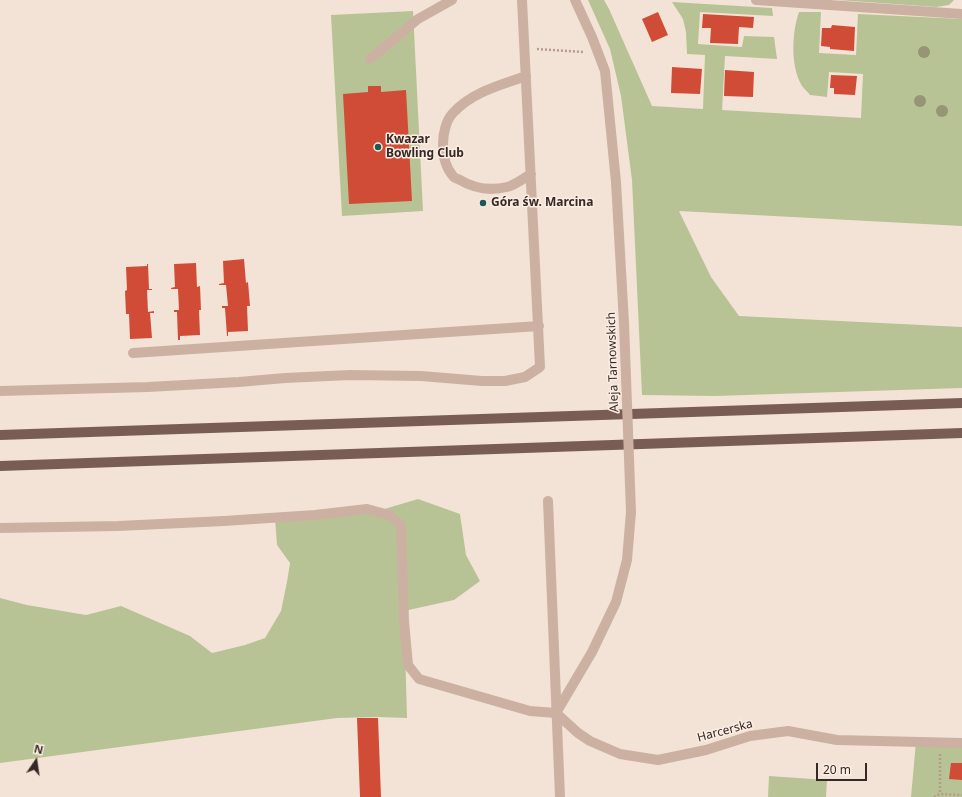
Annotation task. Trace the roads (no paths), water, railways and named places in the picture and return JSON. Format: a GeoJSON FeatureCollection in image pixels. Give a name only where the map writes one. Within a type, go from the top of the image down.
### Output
{"type":"FeatureCollection","features":[{"type":"Feature","properties":{"kind":"main road"},"geometry":{"type":"LineString","coordinates":[[0,435],[962,403]]}},
{"type":"Feature","properties":{"kind":"main road"},"geometry":{"type":"LineString","coordinates":[[0,466],[962,433]]}},
{"type":"Feature","properties":{"kind":"street"},"geometry":{"type":"LineString","coordinates":[[370,59],[418,19],[452,0]]}},
{"type":"Feature","properties":{"kind":"street"},"geometry":{"type":"LineString","coordinates":[[0,392],[148,387],[350,375],[420,376],[482,381],[505,381],[525,378],[540,367],[532,174],[522,0]]}},
{"type":"Feature","properties":{"kind":"street","name":"Aleja Tarnowskich"},"geometry":{"type":"LineString","coordinates":[[556,713],[592,652],[616,602],[627,560],[631,512],[624,323],[616,182],[605,71],[575,0]]}},
{"type":"Feature","properties":{"kind":"street"},"geometry":{"type":"LineString","coordinates":[[756,0],[962,14]]}},
{"type":"Feature","properties":{"kind":"street"},"geometry":{"type":"LineString","coordinates":[[526,76],[480,93],[452,113],[443,138],[443,152],[446,164],[453,176],[466,184],[480,189],[509,187],[532,174]]}},
{"type":"Feature","properties":{"kind":"street"},"geometry":{"type":"LineString","coordinates":[[133,353],[539,326]]}},
{"type":"Feature","properties":{"kind":"street"},"geometry":{"type":"LineString","coordinates":[[548,501],[560,797]]}},
{"type":"Feature","properties":{"kind":"street"},"geometry":{"type":"LineString","coordinates":[[0,528],[224,522],[367,510],[389,515],[401,525],[404,621],[408,665],[419,678],[530,711],[556,713]]}},
{"type":"Feature","properties":{"kind":"street","name":"Harcerska"},"geometry":{"type":"LineString","coordinates":[[556,713],[578,733],[590,741],[620,754],[658,760],[706,750],[750,736],[788,731],[837,740],[962,743]]}},
{"type":"Feature","properties":{"kind":"place","name":"Kwazar Bowling Club"},"geometry":{"type":"Point","coordinates":[378,147]}},
{"type":"Feature","properties":{"kind":"place","name":"Góra św. Marcina"},"geometry":{"type":"Point","coordinates":[483,203]}}]}
